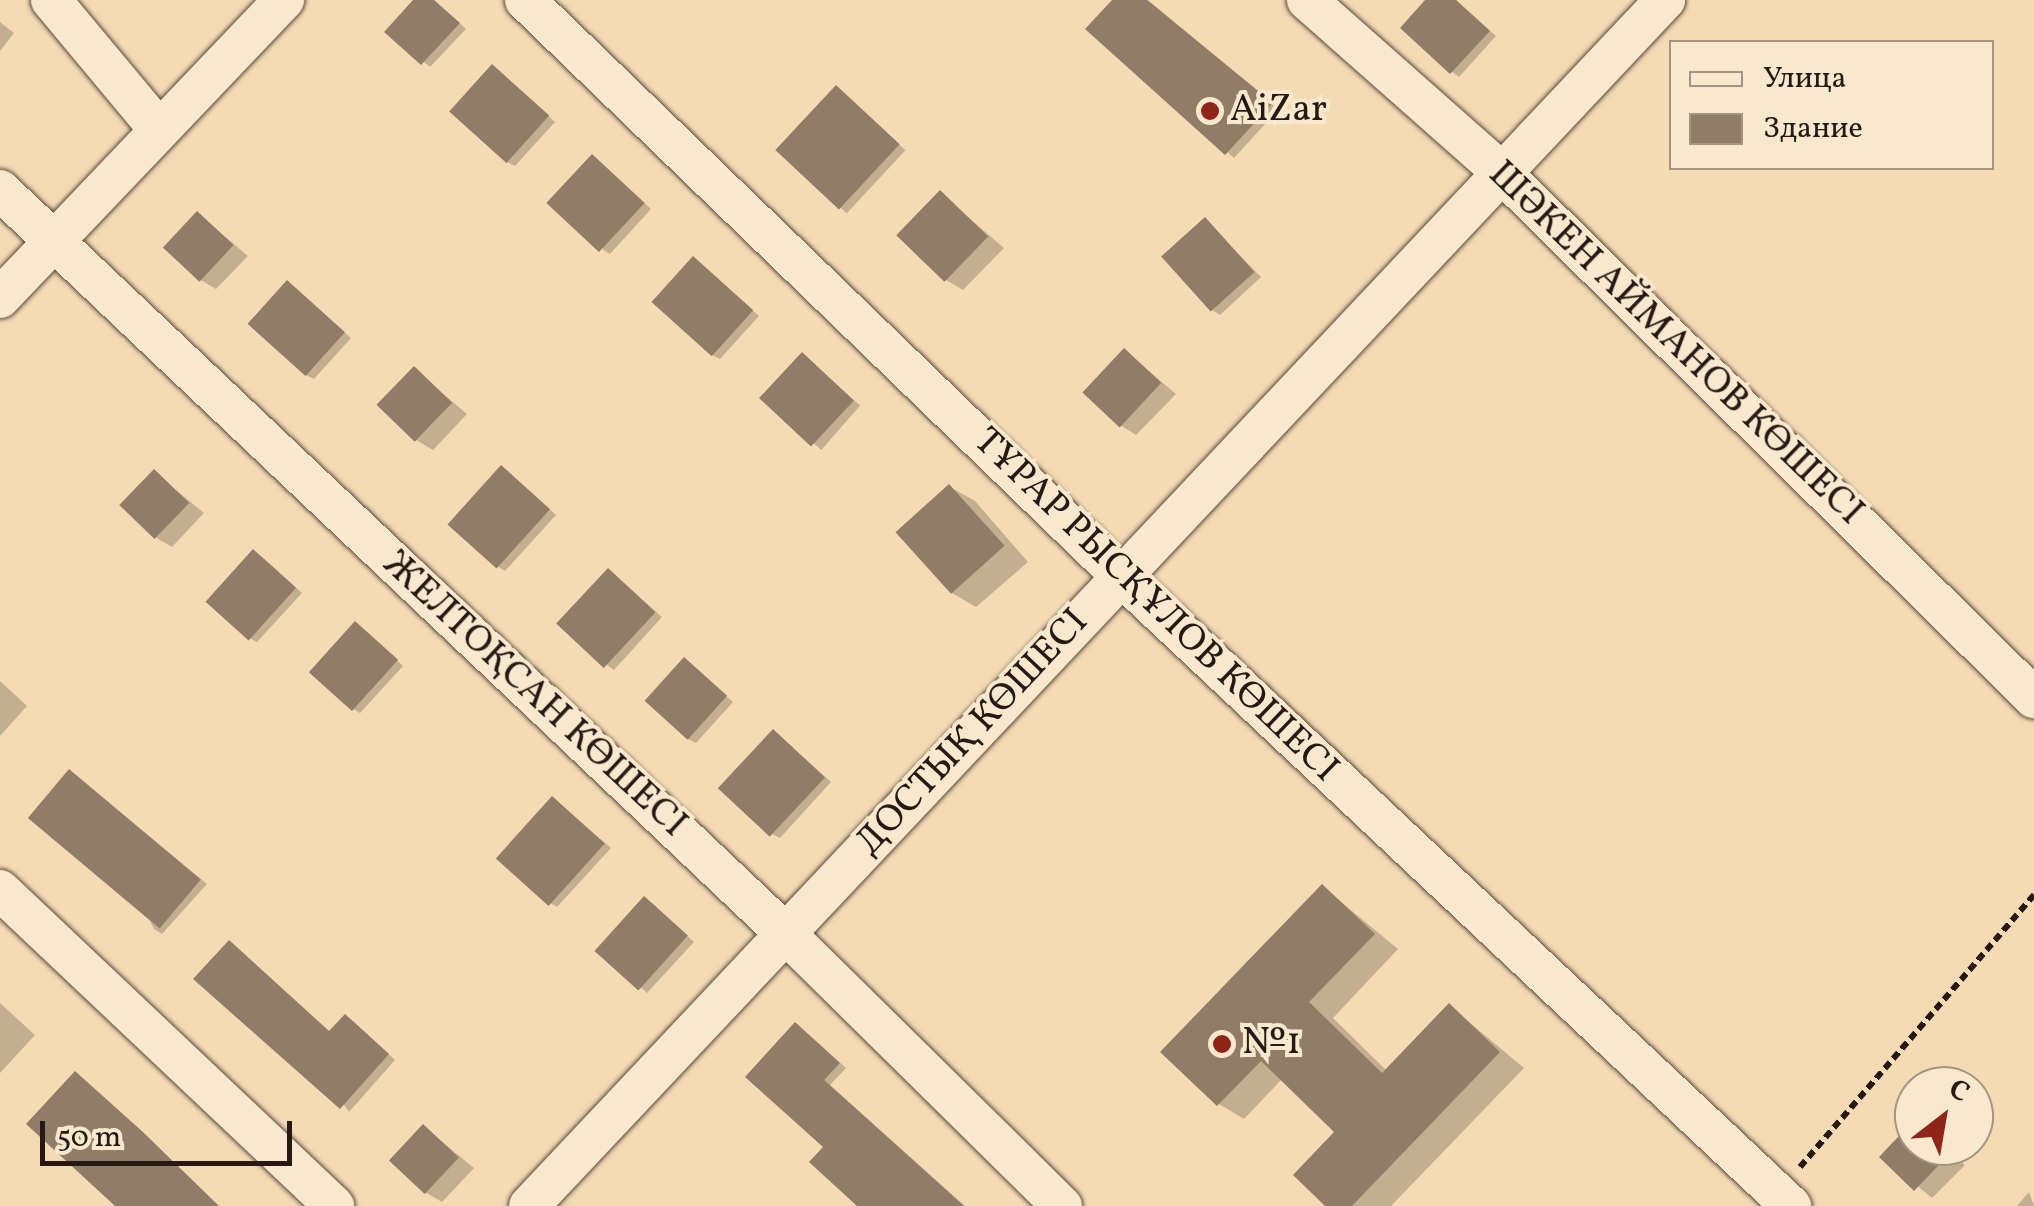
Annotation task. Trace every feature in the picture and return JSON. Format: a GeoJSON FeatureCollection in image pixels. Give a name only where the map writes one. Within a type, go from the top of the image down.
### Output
{"type":"FeatureCollection","features":[{"type":"Feature","properties":{"kind":"street"},"geometry":{"type":"LineString","coordinates":[[51,0],[157,126]]}},
{"type":"Feature","properties":{"kind":"street"},"geometry":{"type":"LineString","coordinates":[[0,298],[157,126],[284,0]]}},
{"type":"Feature","properties":{"kind":"street","name":"ТҰРАР РЫСҚҰЛОВ КӨШЕСІ"},"geometry":{"type":"LineString","coordinates":[[526,0],[1121,576],[1784,1200]]}},
{"type":"Feature","properties":{"kind":"street","name":"ШӘКЕН АЙМАНОВ КӨШЕСІ"},"geometry":{"type":"LineString","coordinates":[[1307,0],[1499,170],[2034,698]]}},
{"type":"Feature","properties":{"kind":"street","name":"ДОСТЫҚ КӨШЕСІ"},"geometry":{"type":"LineString","coordinates":[[529,1206],[1499,170],[1666,0]]}},
{"type":"Feature","properties":{"kind":"street","name":"ЖЕЛТОҚСАН КӨШЕСІ"},"geometry":{"type":"LineString","coordinates":[[0,190],[785,933],[1062,1206]]}},
{"type":"Feature","properties":{"kind":"street"},"geometry":{"type":"LineString","coordinates":[[0,890],[334,1206]]}},
{"type":"Feature","properties":{"kind":"path"},"geometry":{"type":"LineString","coordinates":[[1784,1200],[2034,895]]}},
{"type":"Feature","properties":{"kind":"building"},"geometry":{"type":"Polygon","coordinates":[[[413,0],[434,0],[460,23],[421,65],[384,32],[413,0]]]}},
{"type":"Feature","properties":{"kind":"building"},"geometry":{"type":"Polygon","coordinates":[[[1112,0],[1147,0],[1273,103],[1225,155],[1085,29],[1112,0]]]}},
{"type":"Feature","properties":{"kind":"building"},"geometry":{"type":"Polygon","coordinates":[[[1425,0],[1456,0],[1490,31],[1450,74],[1400,28],[1425,0]]]}},
{"type":"Feature","properties":{"kind":"building"},"geometry":{"type":"Polygon","coordinates":[[[492,64],[549,116],[506,163],[449,112],[492,64]]]}},
{"type":"Feature","properties":{"kind":"building"},"geometry":{"type":"Polygon","coordinates":[[[836,85],[900,144],[839,209],[775,150],[836,85]]]}},
{"type":"Feature","properties":{"kind":"building"},"geometry":{"type":"Polygon","coordinates":[[[592,154],[645,203],[599,252],[546,203],[592,154]]]}},
{"type":"Feature","properties":{"kind":"building"},"geometry":{"type":"Polygon","coordinates":[[[940,190],[988,237],[944,282],[896,235],[940,190]]]}},
{"type":"Feature","properties":{"kind":"building"},"geometry":{"type":"Polygon","coordinates":[[[197,211],[234,245],[199,282],[163,248],[197,211]]]}},
{"type":"Feature","properties":{"kind":"building"},"geometry":{"type":"Polygon","coordinates":[[[1205,217],[1255,272],[1211,311],[1161,256],[1205,217]]]}},
{"type":"Feature","properties":{"kind":"building"},"geometry":{"type":"Polygon","coordinates":[[[693,256],[753,310],[712,356],[652,302],[693,256]]]}},
{"type":"Feature","properties":{"kind":"building"},"geometry":{"type":"Polygon","coordinates":[[[287,280],[345,332],[305,376],[248,324],[287,280]]]}},
{"type":"Feature","properties":{"kind":"building"},"geometry":{"type":"Polygon","coordinates":[[[1124,348],[1161,383],[1120,427],[1082,393],[1124,348]]]}},
{"type":"Feature","properties":{"kind":"building"},"geometry":{"type":"Polygon","coordinates":[[[802,352],[854,400],[811,446],[759,398],[802,352]]]}},
{"type":"Feature","properties":{"kind":"building"},"geometry":{"type":"Polygon","coordinates":[[[414,366],[452,403],[415,442],[376,405],[414,366]]]}},
{"type":"Feature","properties":{"kind":"building"},"geometry":{"type":"Polygon","coordinates":[[[501,465],[550,509],[497,569],[447,524],[501,465]]]}},
{"type":"Feature","properties":{"kind":"building"},"geometry":{"type":"Polygon","coordinates":[[[154,469],[189,503],[155,539],[119,505],[154,469]]]}},
{"type":"Feature","properties":{"kind":"building"},"geometry":{"type":"Polygon","coordinates":[[[949,484],[1005,546],[951,594],[895,532],[949,484]]]}},
{"type":"Feature","properties":{"kind":"building"},"geometry":{"type":"Polygon","coordinates":[[[253,549],[296,588],[249,641],[205,602],[253,549]]]}},
{"type":"Feature","properties":{"kind":"building"},"geometry":{"type":"Polygon","coordinates":[[[608,568],[656,612],[604,668],[556,624],[608,568]]]}},
{"type":"Feature","properties":{"kind":"building"},"geometry":{"type":"Polygon","coordinates":[[[355,621],[398,660],[352,711],[309,672],[355,621]]]}},
{"type":"Feature","properties":{"kind":"building"},"geometry":{"type":"Polygon","coordinates":[[[684,657],[727,696],[688,740],[645,701],[684,657]]]}},
{"type":"Feature","properties":{"kind":"building"},"geometry":{"type":"Polygon","coordinates":[[[773,729],[825,777],[770,837],[718,788],[773,729]]]}},
{"type":"Feature","properties":{"kind":"building"},"geometry":{"type":"Polygon","coordinates":[[[69,769],[201,880],[160,929],[28,818],[69,769]]]}},
{"type":"Feature","properties":{"kind":"building"},"geometry":{"type":"Polygon","coordinates":[[[552,796],[605,844],[549,906],[496,858],[552,796]]]}},
{"type":"Feature","properties":{"kind":"building","name":"№1"},"geometry":{"type":"Polygon","coordinates":[[[1322,884],[1375,934],[1309,1002],[1382,1073],[1449,1003],[1500,1052],[1352,1206],[1325,1206],[1293,1175],[1334,1132],[1261,1061],[1217,1106],[1160,1052],[1322,884]]]}},
{"type":"Feature","properties":{"kind":"building"},"geometry":{"type":"Polygon","coordinates":[[[644,896],[688,935],[638,990],[594,951],[644,896]]]}},
{"type":"Feature","properties":{"kind":"building"},"geometry":{"type":"Polygon","coordinates":[[[229,940],[329,1031],[345,1014],[389,1054],[340,1109],[193,979],[229,940]]]}},
{"type":"Feature","properties":{"kind":"building"},"geometry":{"type":"Polygon","coordinates":[[[795,1022],[840,1063],[824,1080],[964,1206],[857,1206],[809,1162],[823,1147],[745,1077],[795,1022]]]}},
{"type":"Feature","properties":{"kind":"building"},"geometry":{"type":"Polygon","coordinates":[[[75,1071],[219,1206],[115,1206],[26,1124],[75,1071]]]}},
{"type":"Feature","properties":{"kind":"building"},"geometry":{"type":"Polygon","coordinates":[[[423,1124],[459,1157],[425,1194],[389,1161],[423,1124]]]}},
{"type":"Feature","properties":{"kind":"building"},"geometry":{"type":"Polygon","coordinates":[[[1894,1141],[1894,1166],[1938,1166],[1914,1191],[1879,1157],[1894,1141]]]}},
{"type":"Feature","properties":{"kind":"place","name":"AiZar"},"geometry":{"type":"Point","coordinates":[1210,111]}},
{"type":"Feature","properties":{"kind":"place","name":"№1"},"geometry":{"type":"Point","coordinates":[1222,1044]}}]}
